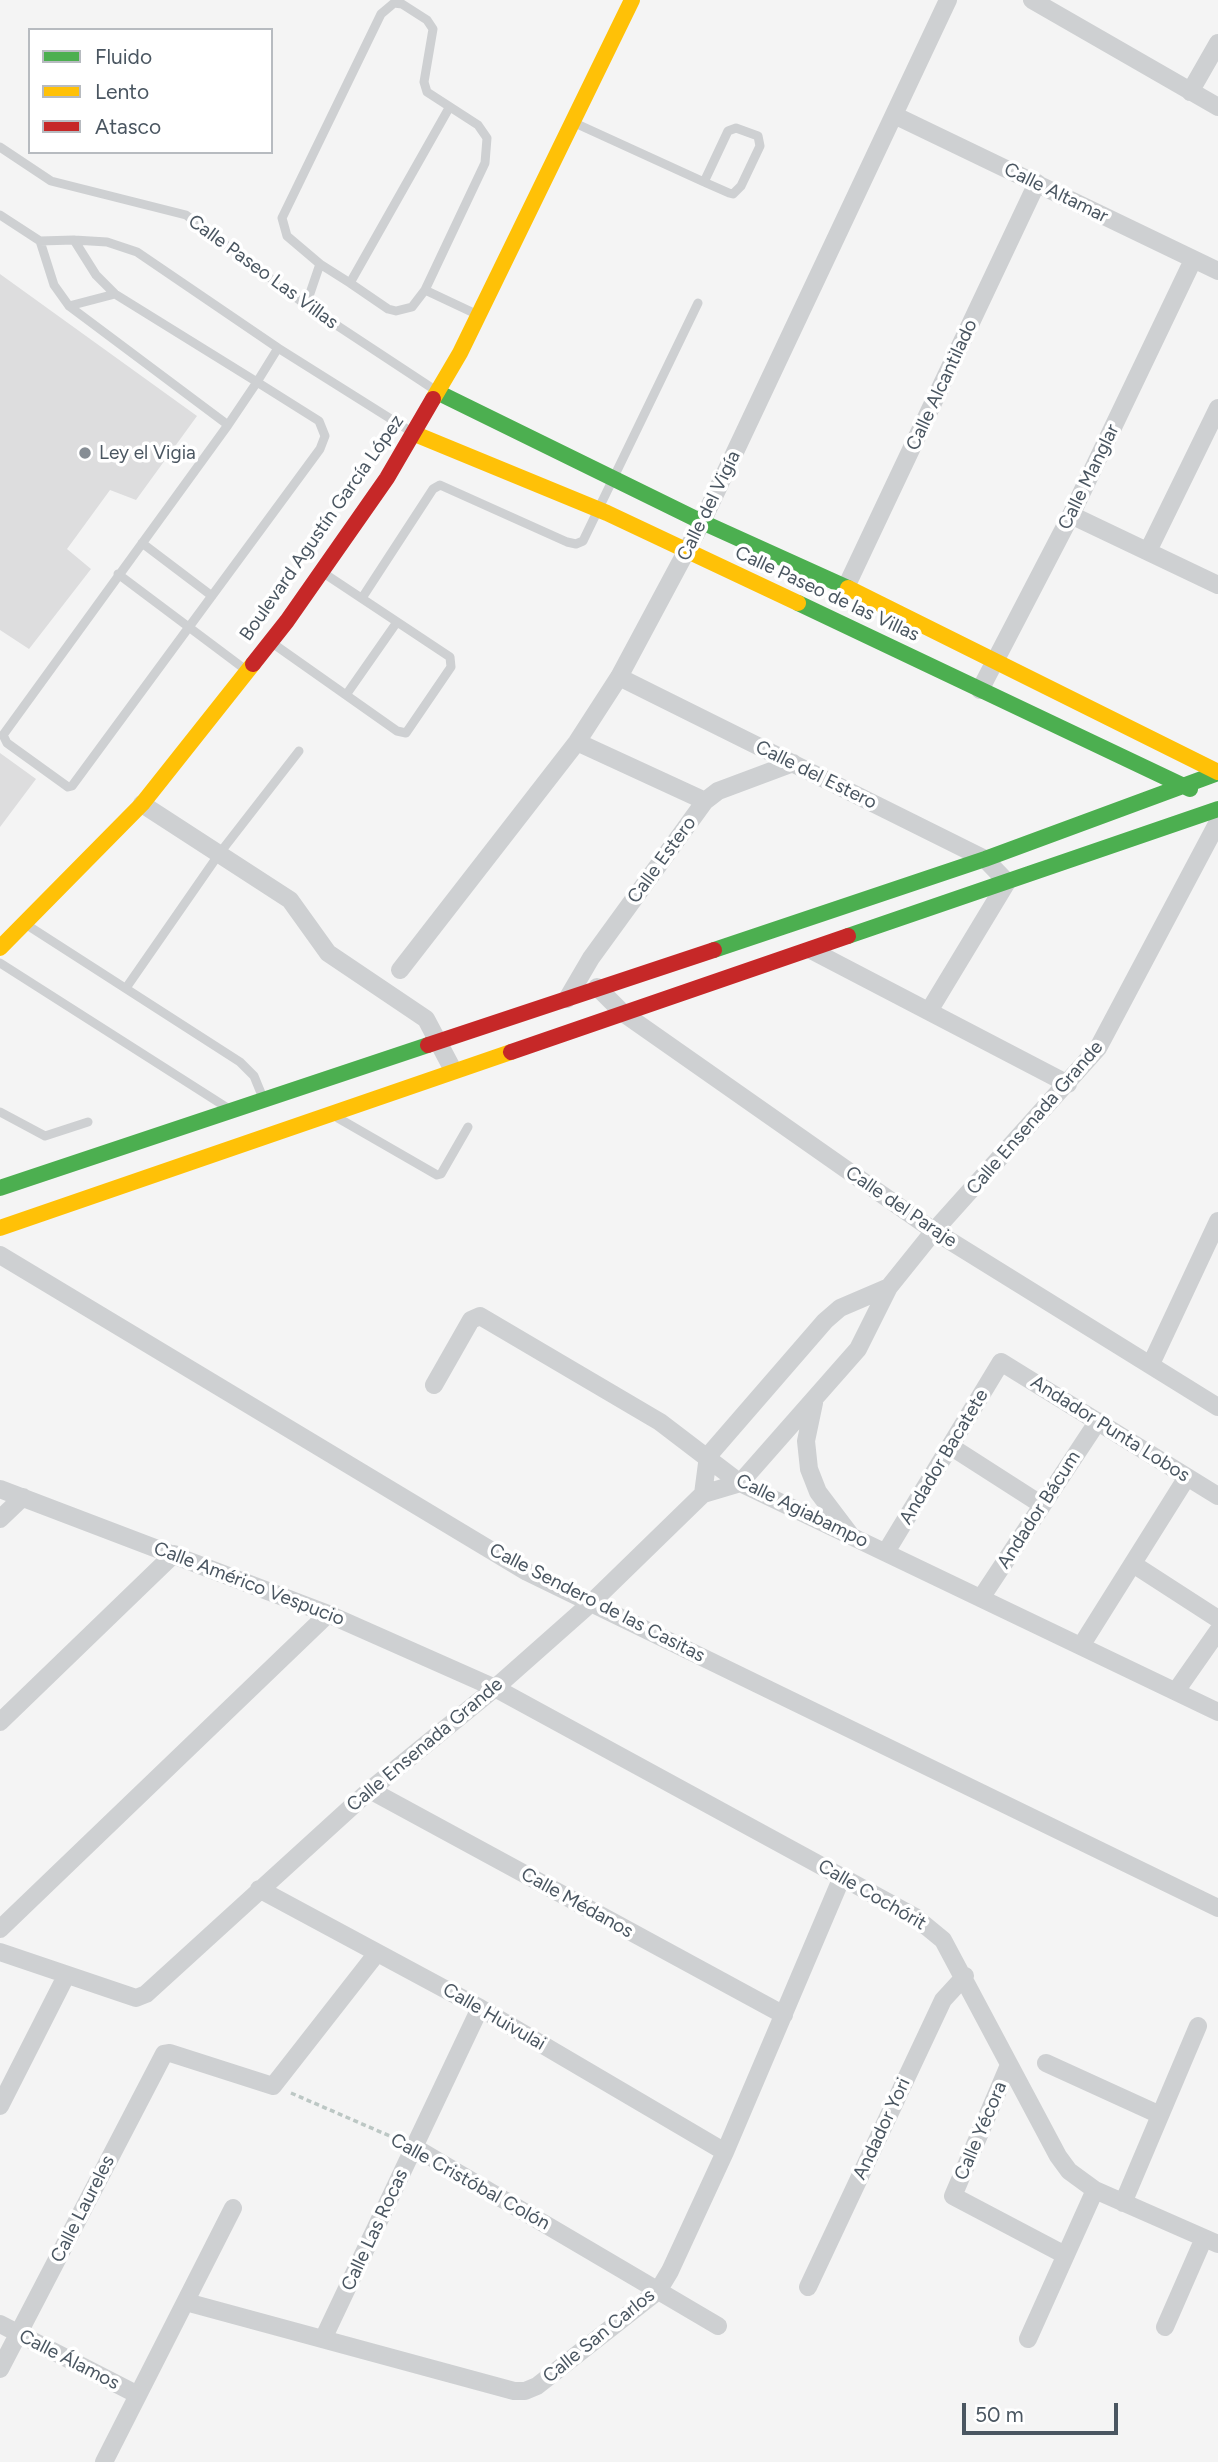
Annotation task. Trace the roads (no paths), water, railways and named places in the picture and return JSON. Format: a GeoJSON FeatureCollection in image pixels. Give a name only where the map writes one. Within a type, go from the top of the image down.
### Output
{"type":"FeatureCollection","features":[{"type":"Feature","properties":{"kind":"street","name":"Boulevard Agustín García López"},"geometry":{"type":"LineString","coordinates":[[0,948],[142,804],[270,642],[415,433],[439,393],[632,0]]}},
{"type":"Feature","properties":{"kind":"street","name":"Calle del Vigía"},"geometry":{"type":"LineString","coordinates":[[400,970],[576,742],[619,677],[702,522],[948,0]]}},
{"type":"Feature","properties":{"kind":"street"},"geometry":{"type":"LineString","coordinates":[[1032,0],[1218,107]]}},
{"type":"Feature","properties":{"kind":"street"},"geometry":{"type":"LineString","coordinates":[[1190,92],[1218,43]]}},
{"type":"Feature","properties":{"kind":"street","name":"Calle Altamar"},"geometry":{"type":"LineString","coordinates":[[894,116],[1218,271]]}},
{"type":"Feature","properties":{"kind":"street","name":"Calle Alcantilado"},"geometry":{"type":"LineString","coordinates":[[846,587],[1037,183]]}},
{"type":"Feature","properties":{"kind":"street","name":"Calle Manglar"},"geometry":{"type":"LineString","coordinates":[[980,691],[1071,515],[1193,260]]}},
{"type":"Feature","properties":{"kind":"street","name":"Calle Paseo de las Villas"},"geometry":{"type":"LineString","coordinates":[[439,393],[702,522],[846,587],[996,660],[1218,773]]}},
{"type":"Feature","properties":{"kind":"street"},"geometry":{"type":"LineString","coordinates":[[1148,551],[1218,408]]}},
{"type":"Feature","properties":{"kind":"street","name":"Calle Paseo de las Villas"},"geometry":{"type":"LineString","coordinates":[[415,433],[598,510],[1218,802]]}},
{"type":"Feature","properties":{"kind":"street"},"geometry":{"type":"LineString","coordinates":[[1071,515],[1218,585]]}},
{"type":"Feature","properties":{"kind":"street","name":"Calle del Estero"},"geometry":{"type":"LineString","coordinates":[[619,677],[985,859],[1007,882]]}},
{"type":"Feature","properties":{"kind":"street"},"geometry":{"type":"LineString","coordinates":[[576,742],[705,801]]}},
{"type":"Feature","properties":{"kind":"street","name":"Calle Estero"},"geometry":{"type":"LineString","coordinates":[[567,999],[591,958],[705,801],[718,791],[793,764]]}},
{"type":"Feature","properties":{"kind":"street"},"geometry":{"type":"LineString","coordinates":[[0,1188],[985,859],[1218,773]]}},
{"type":"Feature","properties":{"kind":"street"},"geometry":{"type":"LineString","coordinates":[[142,804],[290,900],[328,953],[416,1010],[439,1040],[453,1070]]}},
{"type":"Feature","properties":{"kind":"street"},"geometry":{"type":"LineString","coordinates":[[0,1228],[1218,809]]}},
{"type":"Feature","properties":{"kind":"street","name":"Calle Ensenada Grande"},"geometry":{"type":"LineString","coordinates":[[66,1976],[136,1998],[146,1994],[258,1889],[370,1790],[495,1688],[591,1603],[703,1494],[740,1483],[858,1349],[888,1287],[933,1231],[1068,1084],[1110,1031],[1218,822]]}},
{"type":"Feature","properties":{"kind":"street"},"geometry":{"type":"LineString","coordinates":[[929,1011],[1007,882]]}},
{"type":"Feature","properties":{"kind":"street"},"geometry":{"type":"LineString","coordinates":[[811,950],[1068,1084]]}},
{"type":"Feature","properties":{"kind":"street","name":"Calle del Paraje"},"geometry":{"type":"LineString","coordinates":[[597,987],[623,1013],[933,1231],[1218,1407]]}},
{"type":"Feature","properties":{"kind":"street"},"geometry":{"type":"LineString","coordinates":[[1151,1364],[1218,1221]]}},
{"type":"Feature","properties":{"kind":"street","name":"Calle Sendero de las Casitas"},"geometry":{"type":"LineString","coordinates":[[0,1255],[527,1572],[1218,1908]]}},
{"type":"Feature","properties":{"kind":"street","name":"Calle Ensenada Grande"},"geometry":{"type":"LineString","coordinates":[[708,1456],[825,1321],[840,1308],[888,1287]]}},
{"type":"Feature","properties":{"kind":"street","name":"Calle Agiabampo"},"geometry":{"type":"LineString","coordinates":[[434,1385],[471,1320],[480,1316],[660,1422],[740,1483],[1218,1712]]}},
{"type":"Feature","properties":{"kind":"street","name":"Andador Punta Lobos"},"geometry":{"type":"LineString","coordinates":[[1002,1362],[1218,1496]]}},
{"type":"Feature","properties":{"kind":"street","name":"Andador Bacatete"},"geometry":{"type":"LineString","coordinates":[[886,1552],[1002,1362]]}},
{"type":"Feature","properties":{"kind":"street"},"geometry":{"type":"LineString","coordinates":[[817,1395],[806,1441],[809,1469],[818,1492],[851,1536]]}},
{"type":"Feature","properties":{"kind":"street","name":"Andador Bácum"},"geometry":{"type":"LineString","coordinates":[[981,1598],[1097,1421]]}},
{"type":"Feature","properties":{"kind":"street"},"geometry":{"type":"LineString","coordinates":[[950,1446],[1042,1505]]}},
{"type":"Feature","properties":{"kind":"street"},"geometry":{"type":"LineString","coordinates":[[703,1494],[708,1456]]}},
{"type":"Feature","properties":{"kind":"street"},"geometry":{"type":"LineString","coordinates":[[1081,1646],[1188,1477]]}},
{"type":"Feature","properties":{"kind":"street","name":"Calle Américo Vespucio"},"geometry":{"type":"LineString","coordinates":[[0,1489],[328,1614],[495,1688]]}},
{"type":"Feature","properties":{"kind":"street"},"geometry":{"type":"LineString","coordinates":[[0,1519],[23,1497]]}},
{"type":"Feature","properties":{"kind":"street"},"geometry":{"type":"LineString","coordinates":[[0,1722],[174,1554]]}},
{"type":"Feature","properties":{"kind":"street"},"geometry":{"type":"LineString","coordinates":[[1133,1564],[1218,1619]]}},
{"type":"Feature","properties":{"kind":"street"},"geometry":{"type":"LineString","coordinates":[[0,1929],[328,1614]]}},
{"type":"Feature","properties":{"kind":"street"},"geometry":{"type":"LineString","coordinates":[[1176,1691],[1218,1631]]}},
{"type":"Feature","properties":{"kind":"street","name":"Calle Cochórit"},"geometry":{"type":"LineString","coordinates":[[495,1688],[932,1928],[943,1940],[965,1976],[1009,2065],[1058,2156],[1069,2171],[1095,2190],[1214,2242]]}},
{"type":"Feature","properties":{"kind":"street","name":"Calle Médanos"},"geometry":{"type":"LineString","coordinates":[[370,1790],[784,2015]]}},
{"type":"Feature","properties":{"kind":"street","name":"Calle San Carlos"},"geometry":{"type":"LineString","coordinates":[[186,2302],[514,2391],[525,2391],[537,2386],[658,2291],[682,2251],[842,1877]]}},
{"type":"Feature","properties":{"kind":"street","name":"Calle Huivulai"},"geometry":{"type":"LineString","coordinates":[[258,1889],[480,2008],[725,2152]]}},
{"type":"Feature","properties":{"kind":"street"},"geometry":{"type":"LineString","coordinates":[[0,1952],[66,1976],[0,2106]]}},
{"type":"Feature","properties":{"kind":"street","name":"Calle Laureles"},"geometry":{"type":"LineString","coordinates":[[0,2369],[161,2057],[170,2053],[273,2086],[377,1953]]}},
{"type":"Feature","properties":{"kind":"street","name":"Andador Yori"},"geometry":{"type":"LineString","coordinates":[[808,2287],[943,2000],[965,1976]]}},
{"type":"Feature","properties":{"kind":"street","name":"Calle Las Rocas"},"geometry":{"type":"LineString","coordinates":[[323,2339],[480,2008]]}},
{"type":"Feature","properties":{"kind":"street"},"geometry":{"type":"LineString","coordinates":[[1123,2203],[1198,2026]]}},
{"type":"Feature","properties":{"kind":"street"},"geometry":{"type":"LineString","coordinates":[[1046,2063],[1160,2115]]}},
{"type":"Feature","properties":{"kind":"street","name":"Calle Yécora"},"geometry":{"type":"LineString","coordinates":[[1009,2065],[953,2196],[1065,2255]]}},
{"type":"Feature","properties":{"kind":"street","name":"Calle Cristóbal Colón"},"geometry":{"type":"LineString","coordinates":[[414,2147],[718,2326]]}},
{"type":"Feature","properties":{"kind":"street"},"geometry":{"type":"LineString","coordinates":[[1028,2339],[1095,2190]]}},
{"type":"Feature","properties":{"kind":"street"},"geometry":{"type":"LineString","coordinates":[[104,2462],[233,2208]]}},
{"type":"Feature","properties":{"kind":"street"},"geometry":{"type":"LineString","coordinates":[[1165,2327],[1214,2242]]}},
{"type":"Feature","properties":{"kind":"street","name":"Calle Álamos"},"geometry":{"type":"LineString","coordinates":[[0,2324],[138,2396]]}},
{"type":"Feature","properties":{"kind":"lane"},"geometry":{"type":"LineString","coordinates":[[394,3],[402,4],[427,20],[433,29],[424,82],[431,97],[449,108],[484,131],[488,155],[425,290],[412,307],[396,311],[320,264],[287,236],[282,218],[382,14],[394,3]]}},
{"type":"Feature","properties":{"kind":"lane"},"geometry":{"type":"LineString","coordinates":[[350,283],[449,108]]}},
{"type":"Feature","properties":{"kind":"lane"},"geometry":{"type":"LineString","coordinates":[[572,122],[704,182],[729,193],[737,192],[760,146],[758,136],[737,128],[728,131],[704,182]]}},
{"type":"Feature","properties":{"kind":"lane","name":"Calle Paseo Las Villas"},"geometry":{"type":"LineString","coordinates":[[0,147],[51,181],[186,215],[306,305],[439,393]]}},
{"type":"Feature","properties":{"kind":"lane"},"geometry":{"type":"LineString","coordinates":[[0,215],[40,241],[107,242],[136,252],[278,348],[415,433]]}},
{"type":"Feature","properties":{"kind":"lane"},"geometry":{"type":"LineString","coordinates":[[74,240],[96,275],[115,294],[257,382],[319,421],[324,429],[323,443],[212,596],[72,786],[63,787],[7,743],[3,735],[228,425],[257,382],[278,348]]}},
{"type":"Feature","properties":{"kind":"lane"},"geometry":{"type":"LineString","coordinates":[[40,241],[54,285],[69,306],[228,425]]}},
{"type":"Feature","properties":{"kind":"lane"},"geometry":{"type":"LineString","coordinates":[[306,305],[320,264]]}},
{"type":"Feature","properties":{"kind":"lane"},"geometry":{"type":"LineString","coordinates":[[425,290],[477,314]]}},
{"type":"Feature","properties":{"kind":"lane"},"geometry":{"type":"LineString","coordinates":[[69,306],[115,294]]}},
{"type":"Feature","properties":{"kind":"lane"},"geometry":{"type":"LineString","coordinates":[[362,598],[433,489],[439,485],[576,544],[583,541],[698,303]]}},
{"type":"Feature","properties":{"kind":"lane"},"geometry":{"type":"LineString","coordinates":[[142,543],[212,596]]}},
{"type":"Feature","properties":{"kind":"lane"},"geometry":{"type":"LineString","coordinates":[[270,642],[397,732],[406,733],[452,662],[321,571]]}},
{"type":"Feature","properties":{"kind":"lane"},"geometry":{"type":"LineString","coordinates":[[118,574],[247,672]]}},
{"type":"Feature","properties":{"kind":"lane"},"geometry":{"type":"LineString","coordinates":[[346,695],[397,622]]}},
{"type":"Feature","properties":{"kind":"lane"},"geometry":{"type":"LineString","coordinates":[[126,988],[219,854],[299,751]]}},
{"type":"Feature","properties":{"kind":"lane"},"geometry":{"type":"LineString","coordinates":[[24,923],[247,1068],[264,1100]]}},
{"type":"Feature","properties":{"kind":"lane"},"geometry":{"type":"LineString","coordinates":[[0,963],[231,1111]]}},
{"type":"Feature","properties":{"kind":"lane"},"geometry":{"type":"LineString","coordinates":[[0,1112],[45,1136],[88,1122]]}},
{"type":"Feature","properties":{"kind":"lane"},"geometry":{"type":"LineString","coordinates":[[330,1113],[437,1175],[441,1174],[468,1127]]}},
{"type":"Feature","properties":{"kind":"place","name":"Ley el Vigia"},"geometry":{"type":"Point","coordinates":[85,453]}}]}
